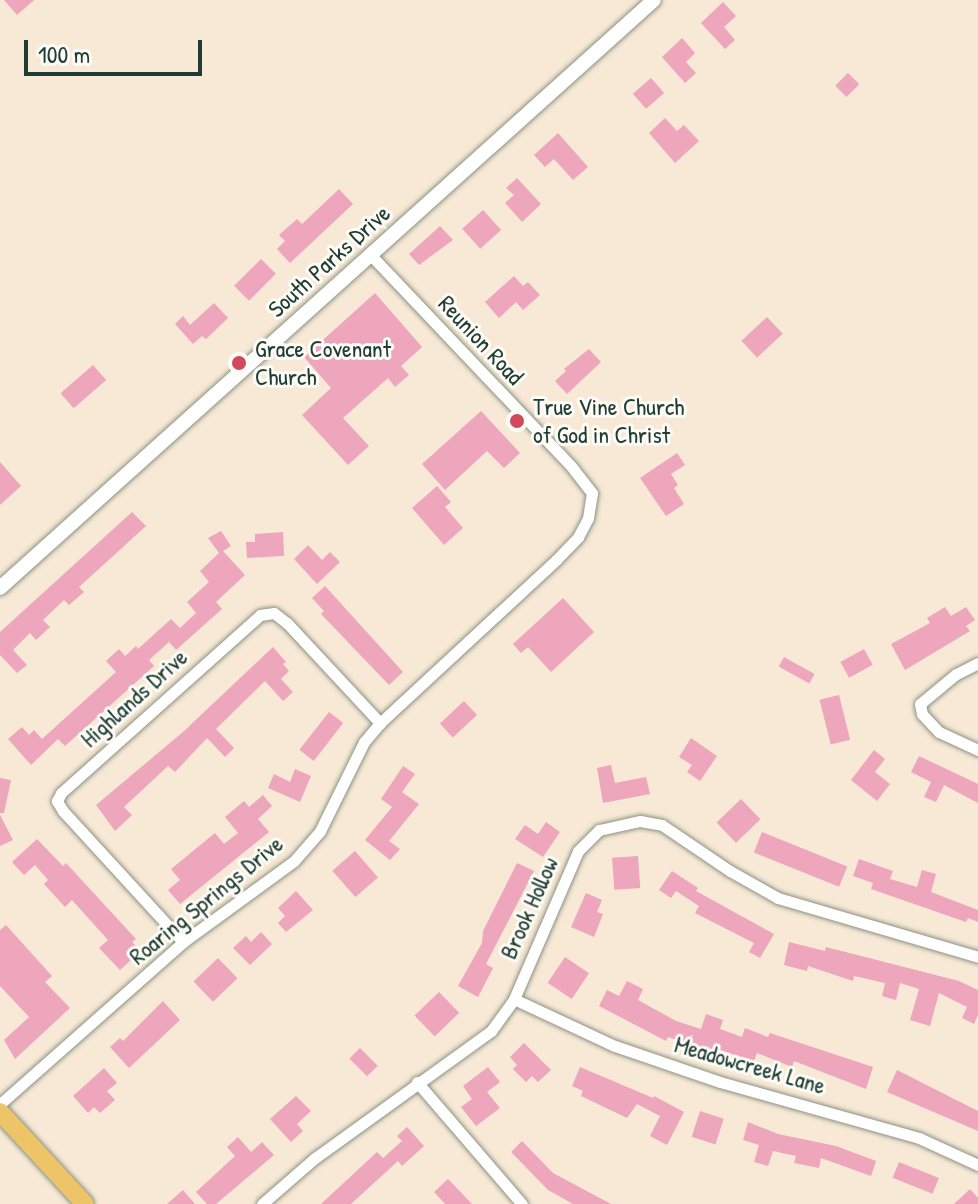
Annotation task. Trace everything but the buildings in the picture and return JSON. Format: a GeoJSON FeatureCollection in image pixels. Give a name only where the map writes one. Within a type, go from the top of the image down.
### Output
{"type":"FeatureCollection","features":[{"type":"Feature","properties":{"kind":"main road"},"geometry":{"type":"LineString","coordinates":[[0,1112],[85,1204]]}},
{"type":"Feature","properties":{"kind":"street","name":"South Parks Drive"},"geometry":{"type":"LineString","coordinates":[[0,588],[654,0]]}},
{"type":"Feature","properties":{"kind":"street","name":"Reunion Road"},"geometry":{"type":"LineString","coordinates":[[370,254],[571,466],[592,493],[588,518],[578,537]]}},
{"type":"Feature","properties":{"kind":"street","name":"Roaring Springs Drive"},"geometry":{"type":"LineString","coordinates":[[0,1104],[183,942],[294,861],[320,831],[364,742],[380,723],[578,537]]}},
{"type":"Feature","properties":{"kind":"street","name":"Highlands Drive"},"geometry":{"type":"LineString","coordinates":[[183,942],[63,811],[57,801],[61,793],[260,615],[274,613],[287,623],[380,723]]}},
{"type":"Feature","properties":{"kind":"street"},"geometry":{"type":"LineString","coordinates":[[978,663],[956,674],[920,704],[929,723],[939,732],[978,750]]}},
{"type":"Feature","properties":{"kind":"street","name":"Brook Hollow"},"geometry":{"type":"LineString","coordinates":[[262,1204],[315,1158],[491,1031],[514,999],[578,851],[599,830],[640,821],[662,825],[730,871],[778,898],[978,957]]}},
{"type":"Feature","properties":{"kind":"street","name":"Meadowcreek Lane"},"geometry":{"type":"LineString","coordinates":[[514,999],[615,1046],[720,1082],[919,1138],[978,1165]]}},
{"type":"Feature","properties":{"kind":"street"},"geometry":{"type":"LineString","coordinates":[[417,1082],[522,1204]]}},
{"type":"Feature","properties":{"kind":"place","name":"Grace Covenant Church"},"geometry":{"type":"Point","coordinates":[239,363]}},
{"type":"Feature","properties":{"kind":"place","name":"True Vine Church of God in Christ"},"geometry":{"type":"Point","coordinates":[517,421]}}]}
